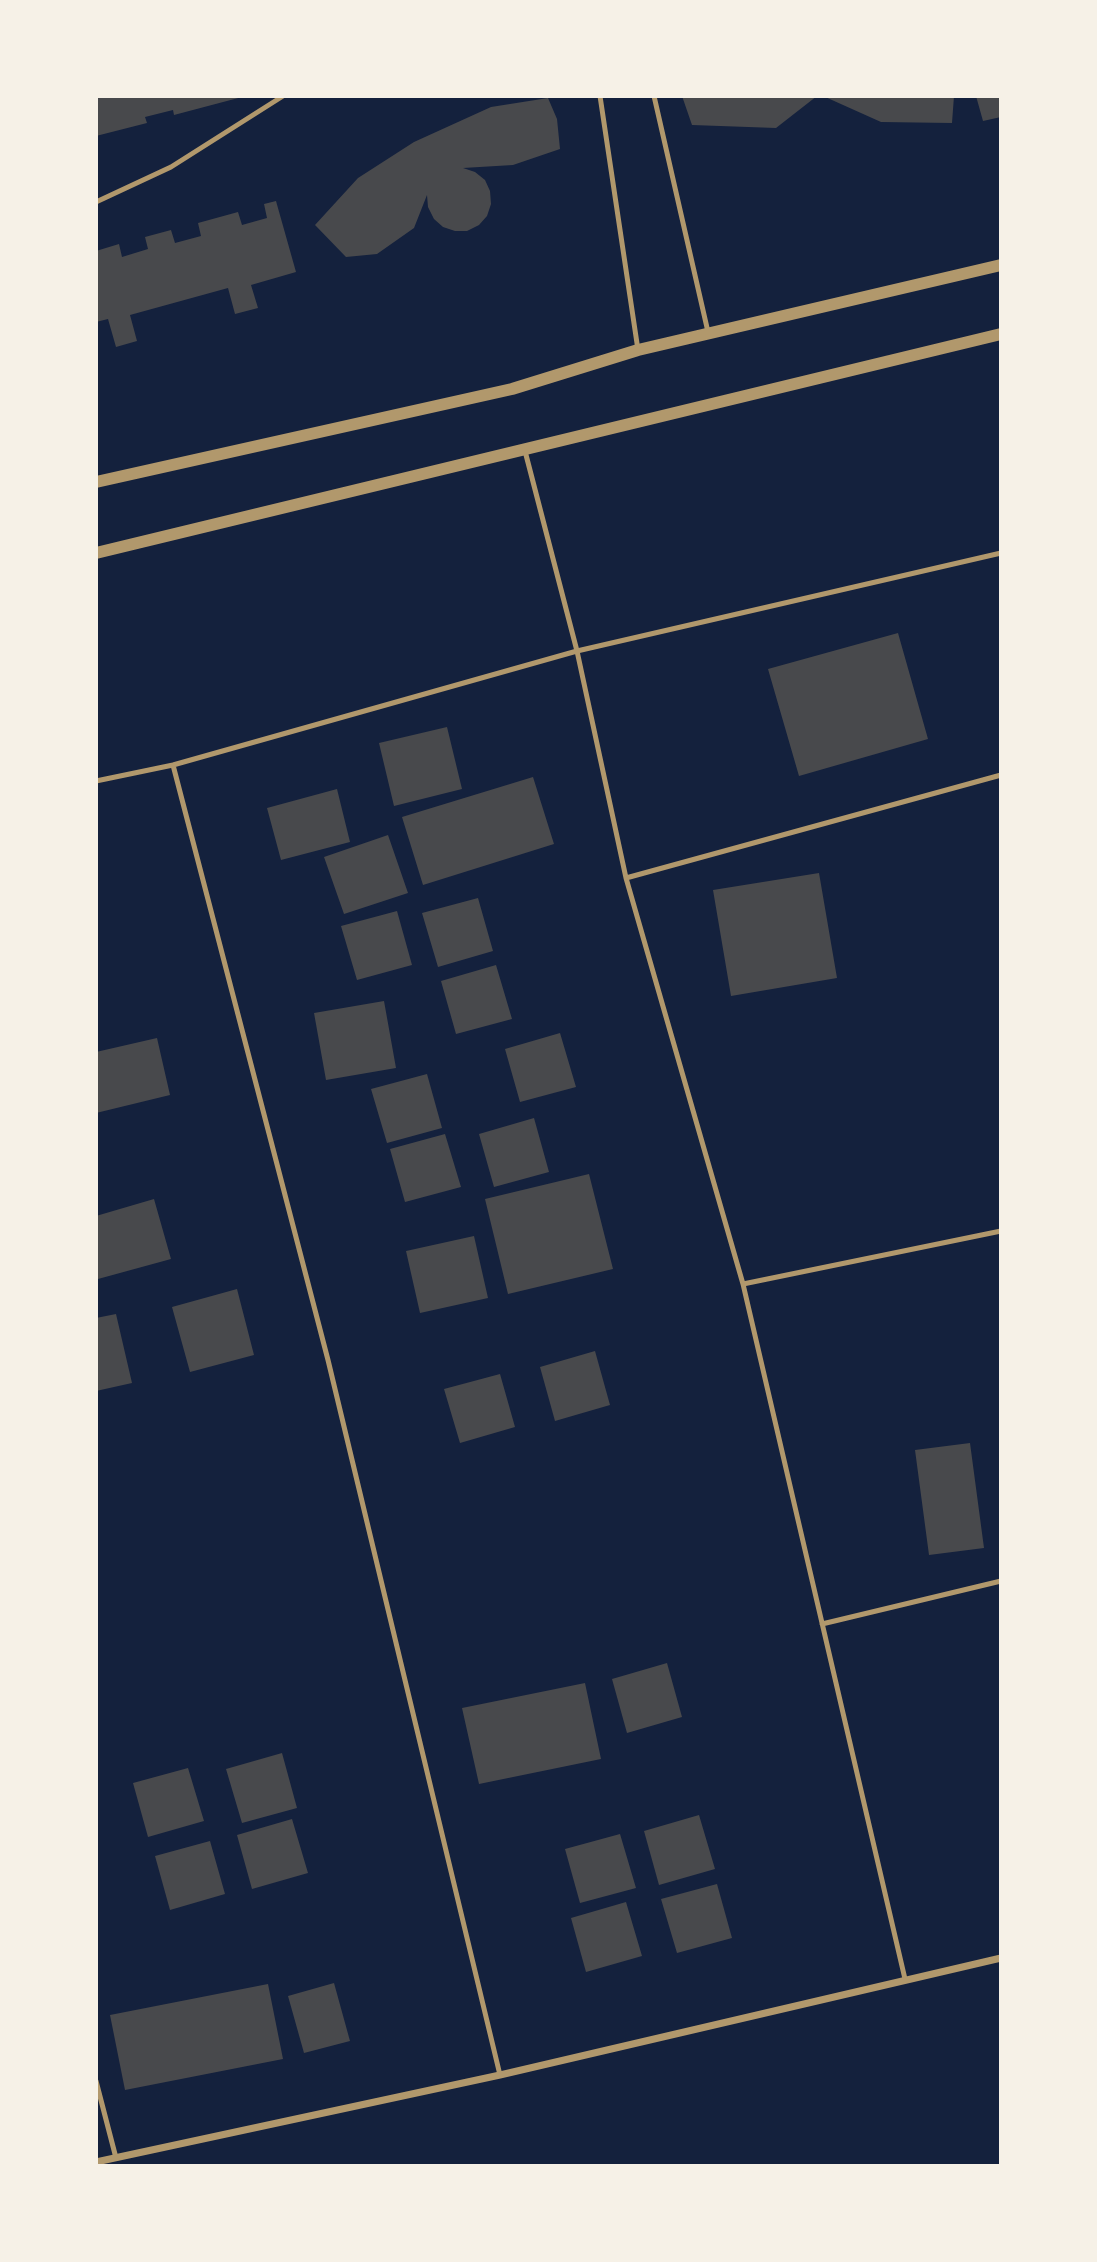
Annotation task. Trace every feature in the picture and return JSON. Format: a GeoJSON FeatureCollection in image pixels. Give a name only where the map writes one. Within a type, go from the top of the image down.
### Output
{"type":"FeatureCollection","features":[{"type":"Feature","properties":{"kind":"street"},"geometry":{"type":"LineString","coordinates":[[96,482],[512,389],[638,350],[1001,265]]}},
{"type":"Feature","properties":{"kind":"street"},"geometry":{"type":"LineString","coordinates":[[96,552],[1001,334]]}},
{"type":"Feature","properties":{"kind":"street"},"geometry":{"type":"LineString","coordinates":[[96,2162],[116,2162],[1001,1958]]}},
{"type":"Feature","properties":{"kind":"lane"},"geometry":{"type":"LineString","coordinates":[[96,202],[171,167],[283,96]]}},
{"type":"Feature","properties":{"kind":"lane"},"geometry":{"type":"LineString","coordinates":[[600,96],[638,350]]}},
{"type":"Feature","properties":{"kind":"lane"},"geometry":{"type":"LineString","coordinates":[[654,96],[708,333]]}},
{"type":"Feature","properties":{"kind":"lane"},"geometry":{"type":"LineString","coordinates":[[525,450],[577,651],[626,878],[743,1284],[905,1979]]}},
{"type":"Feature","properties":{"kind":"lane"},"geometry":{"type":"LineString","coordinates":[[96,781],[173,765],[577,651],[1001,553]]}},
{"type":"Feature","properties":{"kind":"lane"},"geometry":{"type":"LineString","coordinates":[[173,765],[327,1360],[500,2075]]}},
{"type":"Feature","properties":{"kind":"lane"},"geometry":{"type":"LineString","coordinates":[[626,878],[1001,775]]}},
{"type":"Feature","properties":{"kind":"lane"},"geometry":{"type":"LineString","coordinates":[[743,1284],[1001,1231]]}},
{"type":"Feature","properties":{"kind":"lane"},"geometry":{"type":"LineString","coordinates":[[822,1624],[1001,1581]]}},
{"type":"Feature","properties":{"kind":"lane"},"geometry":{"type":"LineString","coordinates":[[96,2081],[116,2162]]}},
{"type":"Feature","properties":{"kind":"building"},"geometry":{"type":"Polygon","coordinates":[[[96,96],[242,97],[174,115],[173,110],[145,117],[147,123],[96,136],[96,96]]]}},
{"type":"Feature","properties":{"kind":"building"},"geometry":{"type":"Polygon","coordinates":[[[682,96],[817,96],[776,128],[692,125],[682,96]]]}},
{"type":"Feature","properties":{"kind":"building"},"geometry":{"type":"Polygon","coordinates":[[[823,96],[954,96],[952,123],[881,122],[823,96]]]}},
{"type":"Feature","properties":{"kind":"building"},"geometry":{"type":"Polygon","coordinates":[[[976,96],[1001,96],[1001,117],[983,121],[976,96]]]}},
{"type":"Feature","properties":{"kind":"building"},"geometry":{"type":"Polygon","coordinates":[[[548,98],[557,119],[560,149],[513,165],[463,168],[475,172],[485,180],[490,191],[491,204],[487,216],[479,225],[467,231],[443,227],[434,219],[428,207],[427,195],[414,228],[377,254],[346,257],[315,225],[358,178],[414,142],[491,107],[548,98]]]}},
{"type":"Feature","properties":{"kind":"building"},"geometry":{"type":"Polygon","coordinates":[[[276,201],[296,272],[251,285],[258,308],[235,314],[228,288],[130,315],[137,341],[116,347],[108,319],[96,322],[96,251],[119,244],[122,257],[148,249],[145,237],[171,230],[175,243],[201,236],[198,223],[238,212],[242,225],[267,218],[264,204],[276,201]]]}},
{"type":"Feature","properties":{"kind":"building"},"geometry":{"type":"Polygon","coordinates":[[[898,633],[928,739],[799,776],[768,669],[898,633]]]}},
{"type":"Feature","properties":{"kind":"building"},"geometry":{"type":"Polygon","coordinates":[[[447,727],[462,789],[394,806],[379,743],[447,727]]]}},
{"type":"Feature","properties":{"kind":"building"},"geometry":{"type":"Polygon","coordinates":[[[533,777],[554,844],[423,885],[402,817],[533,777]]]}},
{"type":"Feature","properties":{"kind":"building"},"geometry":{"type":"Polygon","coordinates":[[[337,789],[350,842],[281,860],[267,808],[337,789]]]}},
{"type":"Feature","properties":{"kind":"building"},"geometry":{"type":"Polygon","coordinates":[[[388,835],[408,893],[344,914],[324,857],[388,835]]]}},
{"type":"Feature","properties":{"kind":"building"},"geometry":{"type":"Polygon","coordinates":[[[819,873],[837,978],[731,996],[713,890],[819,873]]]}},
{"type":"Feature","properties":{"kind":"building"},"geometry":{"type":"Polygon","coordinates":[[[478,898],[493,951],[438,967],[422,913],[478,898]]]}},
{"type":"Feature","properties":{"kind":"building"},"geometry":{"type":"Polygon","coordinates":[[[397,911],[412,965],[357,980],[341,926],[397,911]]]}},
{"type":"Feature","properties":{"kind":"building"},"geometry":{"type":"Polygon","coordinates":[[[496,965],[512,1019],[456,1034],[441,981],[496,965]]]}},
{"type":"Feature","properties":{"kind":"building"},"geometry":{"type":"Polygon","coordinates":[[[384,1001],[396,1068],[326,1080],[314,1013],[384,1001]]]}},
{"type":"Feature","properties":{"kind":"building"},"geometry":{"type":"Polygon","coordinates":[[[560,1033],[576,1087],[520,1102],[505,1049],[560,1033]]]}},
{"type":"Feature","properties":{"kind":"building"},"geometry":{"type":"Polygon","coordinates":[[[157,1038],[170,1095],[96,1113],[96,1052],[157,1038]]]}},
{"type":"Feature","properties":{"kind":"building"},"geometry":{"type":"Polygon","coordinates":[[[427,1074],[442,1128],[387,1143],[371,1089],[427,1074]]]}},
{"type":"Feature","properties":{"kind":"building"},"geometry":{"type":"Polygon","coordinates":[[[534,1118],[549,1172],[494,1187],[479,1134],[534,1118]]]}},
{"type":"Feature","properties":{"kind":"building"},"geometry":{"type":"Polygon","coordinates":[[[445,1134],[461,1187],[405,1202],[390,1149],[445,1134]]]}},
{"type":"Feature","properties":{"kind":"building"},"geometry":{"type":"Polygon","coordinates":[[[589,1174],[613,1269],[508,1294],[485,1199],[589,1174]]]}},
{"type":"Feature","properties":{"kind":"building"},"geometry":{"type":"Polygon","coordinates":[[[154,1199],[171,1259],[98,1279],[96,1216],[154,1199]]]}},
{"type":"Feature","properties":{"kind":"building"},"geometry":{"type":"Polygon","coordinates":[[[474,1236],[488,1298],[420,1313],[406,1251],[474,1236]]]}},
{"type":"Feature","properties":{"kind":"building"},"geometry":{"type":"Polygon","coordinates":[[[237,1289],[254,1355],[190,1372],[172,1307],[237,1289]]]}},
{"type":"Feature","properties":{"kind":"building"},"geometry":{"type":"Polygon","coordinates":[[[116,1314],[132,1383],[96,1391],[96,1318],[116,1314]]]}},
{"type":"Feature","properties":{"kind":"building"},"geometry":{"type":"Polygon","coordinates":[[[595,1351],[610,1405],[555,1421],[540,1367],[595,1351]]]}},
{"type":"Feature","properties":{"kind":"building"},"geometry":{"type":"Polygon","coordinates":[[[500,1374],[515,1427],[460,1443],[444,1389],[500,1374]]]}},
{"type":"Feature","properties":{"kind":"building"},"geometry":{"type":"Polygon","coordinates":[[[970,1443],[984,1548],[929,1555],[915,1450],[970,1443]]]}},
{"type":"Feature","properties":{"kind":"building"},"geometry":{"type":"Polygon","coordinates":[[[667,1663],[682,1717],[627,1733],[612,1679],[667,1663]]]}},
{"type":"Feature","properties":{"kind":"building"},"geometry":{"type":"Polygon","coordinates":[[[585,1683],[601,1759],[479,1784],[462,1708],[585,1683]]]}},
{"type":"Feature","properties":{"kind":"building"},"geometry":{"type":"Polygon","coordinates":[[[282,1753],[297,1808],[242,1823],[226,1769],[282,1753]]]}},
{"type":"Feature","properties":{"kind":"building"},"geometry":{"type":"Polygon","coordinates":[[[188,1768],[204,1821],[148,1837],[133,1783],[188,1768]]]}},
{"type":"Feature","properties":{"kind":"building"},"geometry":{"type":"Polygon","coordinates":[[[699,1815],[715,1869],[659,1885],[644,1831],[699,1815]]]}},
{"type":"Feature","properties":{"kind":"building"},"geometry":{"type":"Polygon","coordinates":[[[292,1819],[308,1873],[252,1889],[237,1835],[292,1819]]]}},
{"type":"Feature","properties":{"kind":"building"},"geometry":{"type":"Polygon","coordinates":[[[620,1834],[636,1888],[580,1903],[565,1849],[620,1834]]]}},
{"type":"Feature","properties":{"kind":"building"},"geometry":{"type":"Polygon","coordinates":[[[210,1841],[225,1894],[170,1910],[155,1856],[210,1841]]]}},
{"type":"Feature","properties":{"kind":"building"},"geometry":{"type":"Polygon","coordinates":[[[717,1884],[732,1938],[677,1953],[661,1899],[717,1884]]]}},
{"type":"Feature","properties":{"kind":"building"},"geometry":{"type":"Polygon","coordinates":[[[626,1902],[642,1956],[586,1972],[571,1918],[626,1902]]]}},
{"type":"Feature","properties":{"kind":"building"},"geometry":{"type":"Polygon","coordinates":[[[334,1983],[350,2041],[304,2053],[288,1996],[334,1983]]]}},
{"type":"Feature","properties":{"kind":"building"},"geometry":{"type":"Polygon","coordinates":[[[268,1984],[283,2059],[125,2090],[110,2015],[268,1984]]]}}]}
